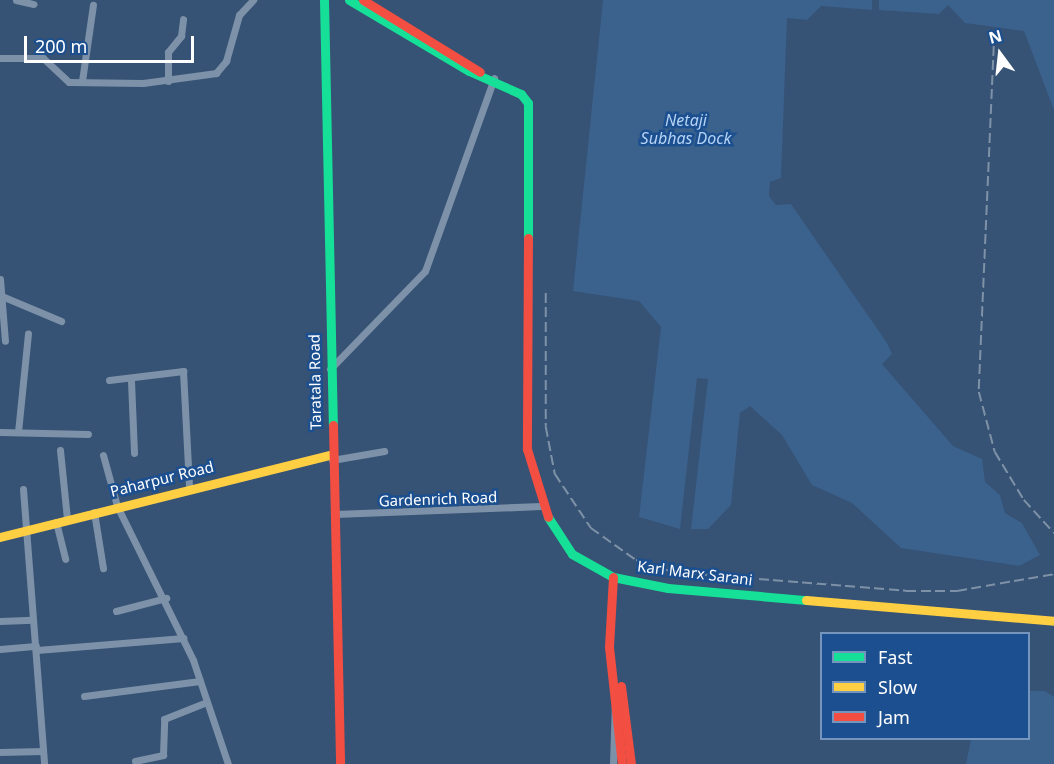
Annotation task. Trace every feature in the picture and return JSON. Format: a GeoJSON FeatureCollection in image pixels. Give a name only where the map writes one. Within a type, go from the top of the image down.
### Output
{"type":"FeatureCollection","features":[{"type":"Feature","properties":{"kind":"main road","name":"Taratala Road"},"geometry":{"type":"LineString","coordinates":[[324,0],[340,764]]}},
{"type":"Feature","properties":{"kind":"main road","name":"Karl Marx Sarani"},"geometry":{"type":"LineString","coordinates":[[350,0],[494,78],[528,103],[526,431],[541,506],[572,554],[613,577],[668,588],[1054,621]]}},
{"type":"Feature","properties":{"kind":"main road","name":"Karl Marx Sarani"},"geometry":{"type":"LineString","coordinates":[[363,0],[480,72]]}},
{"type":"Feature","properties":{"kind":"main road","name":"Paharpur Road"},"geometry":{"type":"LineString","coordinates":[[0,537],[189,487],[332,457]]}},
{"type":"Feature","properties":{"kind":"main road"},"geometry":{"type":"LineString","coordinates":[[613,577],[611,631],[625,750],[622,764]]}},
{"type":"Feature","properties":{"kind":"main road"},"geometry":{"type":"LineString","coordinates":[[625,750],[631,764]]}},
{"type":"Feature","properties":{"kind":"street"},"geometry":{"type":"LineString","coordinates":[[16,0],[34,4]]}},
{"type":"Feature","properties":{"kind":"street"},"geometry":{"type":"LineString","coordinates":[[0,58],[43,58],[65,81],[168,81],[220,70],[239,15],[253,0]]}},
{"type":"Feature","properties":{"kind":"street"},"geometry":{"type":"LineString","coordinates":[[82,81],[93,5]]}},
{"type":"Feature","properties":{"kind":"street"},"geometry":{"type":"LineString","coordinates":[[168,81],[168,52],[181,36],[183,19]]}},
{"type":"Feature","properties":{"kind":"street"},"geometry":{"type":"LineString","coordinates":[[330,369],[425,271],[494,78]]}},
{"type":"Feature","properties":{"kind":"street"},"geometry":{"type":"LineString","coordinates":[[0,279],[4,297],[5,341]]}},
{"type":"Feature","properties":{"kind":"street"},"geometry":{"type":"LineString","coordinates":[[4,297],[61,321]]}},
{"type":"Feature","properties":{"kind":"street"},"geometry":{"type":"LineString","coordinates":[[18,432],[28,334]]}},
{"type":"Feature","properties":{"kind":"street"},"geometry":{"type":"LineString","coordinates":[[109,380],[131,381],[176,369],[184,373],[189,487]]}},
{"type":"Feature","properties":{"kind":"street"},"geometry":{"type":"LineString","coordinates":[[131,381],[134,453]]}},
{"type":"Feature","properties":{"kind":"street"},"geometry":{"type":"LineString","coordinates":[[0,432],[88,434]]}},
{"type":"Feature","properties":{"kind":"street"},"geometry":{"type":"LineString","coordinates":[[60,450],[68,519]]}},
{"type":"Feature","properties":{"kind":"street"},"geometry":{"type":"LineString","coordinates":[[332,457],[384,451]]}},
{"type":"Feature","properties":{"kind":"street"},"geometry":{"type":"LineString","coordinates":[[103,455],[117,506],[166,598],[184,638],[228,764]]}},
{"type":"Feature","properties":{"kind":"street"},"geometry":{"type":"LineString","coordinates":[[23,489],[37,648],[44,764]]}},
{"type":"Feature","properties":{"kind":"street","name":"Gardenrich Road"},"geometry":{"type":"LineString","coordinates":[[335,514],[541,506]]}},
{"type":"Feature","properties":{"kind":"street"},"geometry":{"type":"LineString","coordinates":[[94,512],[103,568]]}},
{"type":"Feature","properties":{"kind":"street"},"geometry":{"type":"LineString","coordinates":[[56,522],[65,559]]}},
{"type":"Feature","properties":{"kind":"street"},"geometry":{"type":"LineString","coordinates":[[116,611],[166,598]]}},
{"type":"Feature","properties":{"kind":"street"},"geometry":{"type":"LineString","coordinates":[[0,621],[33,620]]}},
{"type":"Feature","properties":{"kind":"street"},"geometry":{"type":"LineString","coordinates":[[0,649],[184,638]]}},
{"type":"Feature","properties":{"kind":"street"},"geometry":{"type":"LineString","coordinates":[[84,696],[200,681]]}},
{"type":"Feature","properties":{"kind":"street"},"geometry":{"type":"LineString","coordinates":[[613,764],[611,705],[620,698]]}},
{"type":"Feature","properties":{"kind":"street"},"geometry":{"type":"LineString","coordinates":[[135,761],[163,755],[164,719],[207,702]]}},
{"type":"Feature","properties":{"kind":"street"},"geometry":{"type":"LineString","coordinates":[[0,752],[44,751]]}},
{"type":"Feature","properties":{"kind":"water","name":"Netaji Subhas Dock"},"geometry":{"type":"Polygon","coordinates":[[[603,0],[872,0],[872,10],[821,6],[807,20],[787,18],[781,178],[770,182],[769,196],[776,205],[791,204],[887,343],[892,354],[882,364],[953,446],[982,459],[985,482],[1000,495],[1005,513],[1022,523],[1040,555],[1019,566],[901,548],[852,503],[812,485],[782,435],[750,406],[740,413],[731,505],[708,529],[691,529],[708,379],[697,378],[680,529],[639,517],[661,327],[639,301],[573,291],[603,0]]]}},
{"type":"Feature","properties":{"kind":"water"},"geometry":{"type":"Polygon","coordinates":[[[879,0],[1054,0],[1054,110],[1024,31],[965,23],[948,5],[939,14],[879,10],[879,0]]]}},
{"type":"Feature","properties":{"kind":"water"},"geometry":{"type":"Polygon","coordinates":[[[1030,691],[1045,691],[1054,697],[1054,764],[966,764],[971,740],[1030,740],[1030,691]]]}},
{"type":"Feature","properties":{"kind":"railway"},"geometry":{"type":"LineString","coordinates":[[994,46],[979,392],[995,452],[1024,500],[1054,533]]}},
{"type":"Feature","properties":{"kind":"railway"},"geometry":{"type":"LineString","coordinates":[[546,293],[546,427],[555,474],[591,528],[636,560],[672,572],[906,591],[957,591],[1054,574]]}},
{"type":"Feature","properties":{"kind":"traffic: fast"},"geometry":{"type":"LineString","coordinates":[[324,0],[333,425]]}},
{"type":"Feature","properties":{"kind":"traffic: fast"},"geometry":{"type":"LineString","coordinates":[[349,0],[469,71],[521,94],[528,103],[528,238]]}},
{"type":"Feature","properties":{"kind":"traffic: fast"},"geometry":{"type":"LineString","coordinates":[[548,517],[572,554],[613,577],[668,588],[806,600]]}},
{"type":"Feature","properties":{"kind":"traffic: slow"},"geometry":{"type":"LineString","coordinates":[[0,537],[332,454]]}},
{"type":"Feature","properties":{"kind":"traffic: slow"},"geometry":{"type":"LineString","coordinates":[[806,600],[1054,621]]}},
{"type":"Feature","properties":{"kind":"traffic: jam"},"geometry":{"type":"LineString","coordinates":[[363,0],[480,72]]}},
{"type":"Feature","properties":{"kind":"traffic: jam"},"geometry":{"type":"LineString","coordinates":[[528,238],[527,449],[548,517]]}},
{"type":"Feature","properties":{"kind":"traffic: jam"},"geometry":{"type":"LineString","coordinates":[[333,425],[340,764]]}},
{"type":"Feature","properties":{"kind":"traffic: jam"},"geometry":{"type":"LineString","coordinates":[[613,577],[609,647],[622,764]]}},
{"type":"Feature","properties":{"kind":"traffic: jam"},"geometry":{"type":"LineString","coordinates":[[621,686],[631,764]]}}]}
